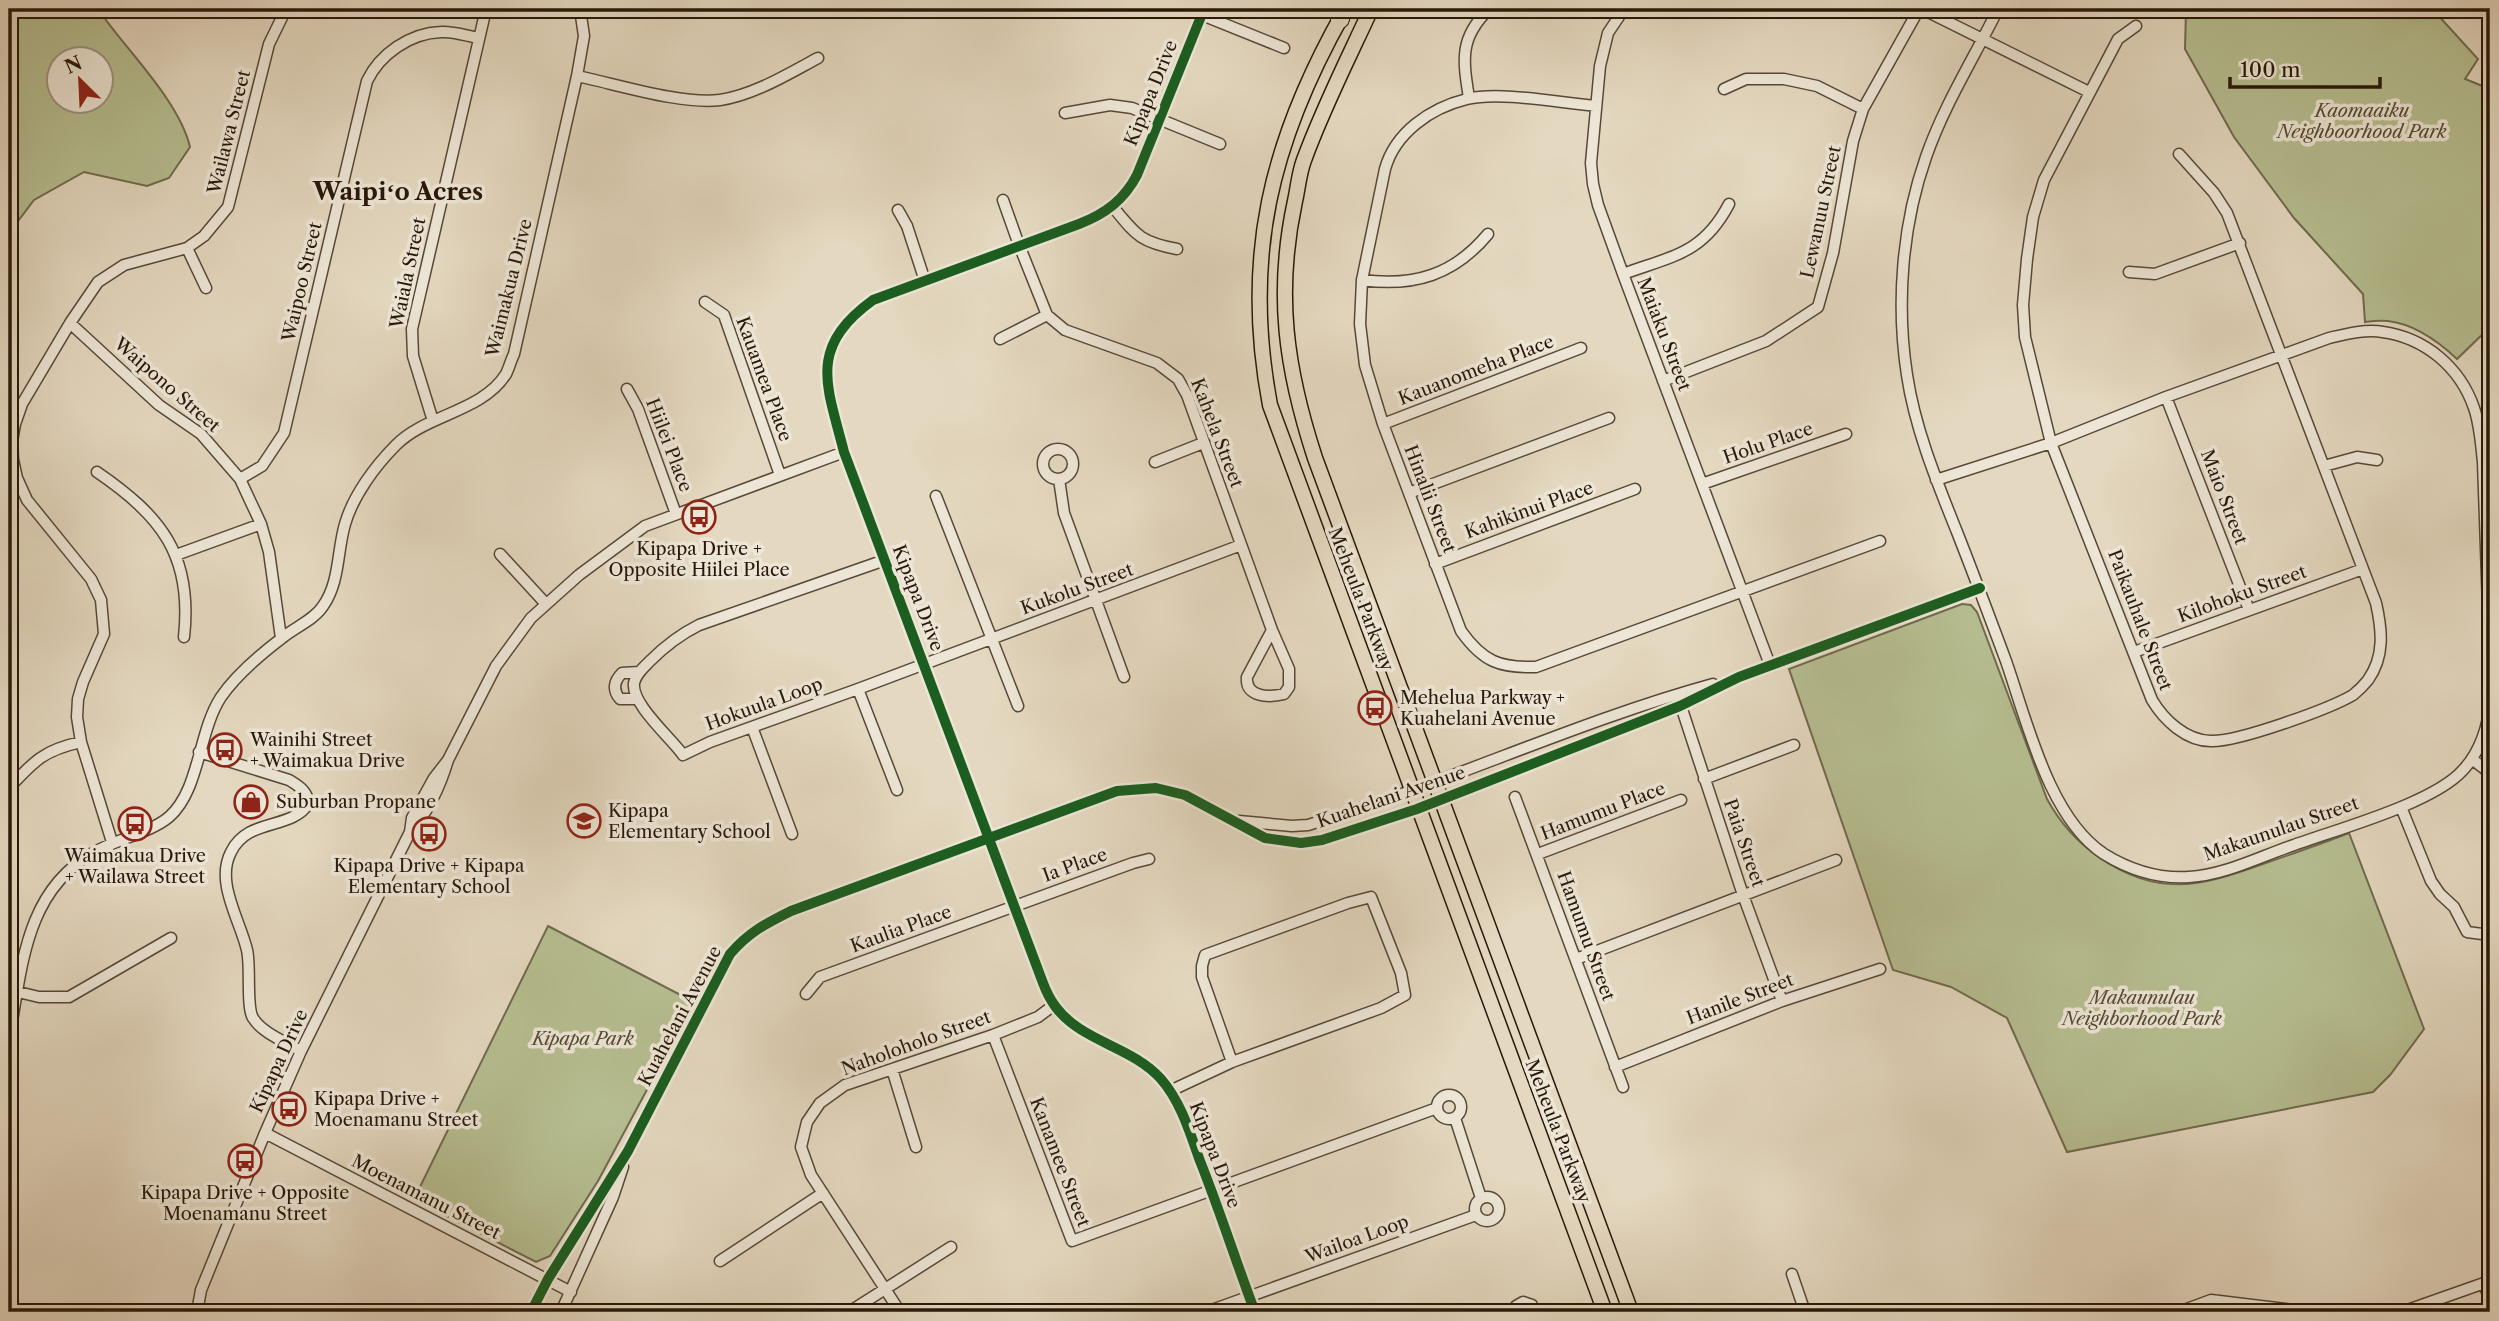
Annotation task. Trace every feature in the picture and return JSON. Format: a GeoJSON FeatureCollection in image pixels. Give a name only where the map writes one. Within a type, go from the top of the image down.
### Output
{"type":"FeatureCollection","features":[{"type":"Feature","properties":{"kind":"main road","name":"Meheula Parkway"},"geometry":{"type":"LineString","coordinates":[[1371,9],[1324,110],[1303,163],[1289,228],[1284,292],[1285,336],[1300,412],[1631,1312]]}},
{"type":"Feature","properties":{"kind":"main road","name":"Meheula Parkway"},"geometry":{"type":"LineString","coordinates":[[1343,12],[1298,102],[1282,151],[1262,236],[1258,295],[1259,336],[1270,405],[1605,1312]]}},
{"type":"Feature","properties":{"kind":"street","name":"Wailawa Street"},"geometry":{"type":"LineString","coordinates":[[112,842],[81,742],[77,717],[78,699],[104,634],[101,600],[91,579],[27,500],[17,478],[12,441],[15,424],[22,404],[98,282],[124,265],[187,248],[204,236],[228,207],[269,44],[286,9]]}},
{"type":"Feature","properties":{"kind":"street","name":"Waiala Street"},"geometry":{"type":"LineString","coordinates":[[433,421],[413,356],[412,329],[486,9]]}},
{"type":"Feature","properties":{"kind":"street","name":"Waimakua Drive"},"geometry":{"type":"LineString","coordinates":[[9,1038],[25,946],[34,919],[47,897],[82,859],[112,842],[154,827],[180,805],[188,790],[199,752],[221,697],[243,672],[281,638],[323,607],[334,584],[344,526],[351,507],[373,473],[397,444],[414,431],[472,403],[493,388],[506,374],[514,354],[578,76],[584,36],[580,9]]}},
{"type":"Feature","properties":{"kind":"street"},"geometry":{"type":"LineString","coordinates":[[1469,98],[1463,63],[1466,42],[1478,19],[1489,9]]}},
{"type":"Feature","properties":{"kind":"street","name":"Maiaku Street"},"geometry":{"type":"LineString","coordinates":[[1624,9],[1608,33],[1600,66],[1591,163],[1593,184],[1623,274],[1770,665]]}},
{"type":"Feature","properties":{"kind":"street"},"geometry":{"type":"LineString","coordinates":[[1920,9],[2089,92]]}},
{"type":"Feature","properties":{"kind":"street","name":"Lewanuu Street"},"geometry":{"type":"LineString","coordinates":[[1663,381],[1766,341],[1818,307],[1833,253],[1853,141],[1863,108],[1920,9]]}},
{"type":"Feature","properties":{"kind":"street","name":"Makaunulau Street"},"geometry":{"type":"LineString","coordinates":[[1998,9],[1953,93],[1926,158],[1915,194],[1902,278],[1903,334],[1907,376],[1916,416],[1936,480],[1980,588],[2059,804],[2086,839],[2101,852],[2124,865],[2149,874],[2192,877],[2223,870],[2401,807],[2447,784],[2463,771],[2472,759],[2489,721],[2490,701]]}},
{"type":"Feature","properties":{"kind":"street"},"geometry":{"type":"LineString","coordinates":[[1203,12],[1284,48]]}},
{"type":"Feature","properties":{"kind":"street","name":"Kipapa Drive"},"geometry":{"type":"LineString","coordinates":[[1203,12],[1129,190],[1113,207],[1088,220],[873,300],[846,322],[830,349],[826,368],[828,389],[844,452],[1042,983],[1054,1005],[1082,1030],[1139,1060],[1159,1077],[1170,1091],[1212,1190],[1255,1312]]}},
{"type":"Feature","properties":{"kind":"street","name":"Paikauhale Street"},"geometry":{"type":"LineString","coordinates":[[2136,26],[2118,39],[2044,180],[2033,217],[2027,259],[2023,305],[2025,337],[2051,443],[2152,700],[2159,712],[2176,727],[2199,739],[2211,741],[2241,737],[2327,707],[2356,693],[2368,679],[2382,643],[2376,603],[2240,243],[2227,213],[2214,193],[2179,154]]}},
{"type":"Feature","properties":{"kind":"street","name":"Waipoo Street"},"geometry":{"type":"LineString","coordinates":[[240,479],[261,466],[284,433],[367,81],[373,68],[395,47],[420,37],[440,32],[479,38]]}},
{"type":"Feature","properties":{"kind":"street"},"geometry":{"type":"LineString","coordinates":[[578,76],[686,99],[721,100],[755,88],[818,58]]}},
{"type":"Feature","properties":{"kind":"street"},"geometry":{"type":"LineString","coordinates":[[1724,89],[1746,79],[1784,79],[1817,86],[1863,108]]}},
{"type":"Feature","properties":{"kind":"street","name":"Hinalii Street"},"geometry":{"type":"LineString","coordinates":[[1596,106],[1516,97],[1469,98],[1424,117],[1406,131],[1389,156],[1362,280],[1360,324],[1363,354],[1369,383],[1383,424],[1461,631],[1470,643],[1495,663],[1513,668],[1536,667],[1880,541]]}},
{"type":"Feature","properties":{"kind":"street"},"geometry":{"type":"LineString","coordinates":[[1065,113],[1110,105],[1132,108],[1220,144]]}},
{"type":"Feature","properties":{"kind":"street"},"geometry":{"type":"LineString","coordinates":[[1000,339],[1047,315],[1003,200]]}},
{"type":"Feature","properties":{"kind":"street"},"geometry":{"type":"LineString","coordinates":[[1623,274],[1687,251],[1718,225],[1729,204]]}},
{"type":"Feature","properties":{"kind":"street"},"geometry":{"type":"LineString","coordinates":[[1113,207],[1141,239],[1177,249]]}},
{"type":"Feature","properties":{"kind":"street"},"geometry":{"type":"LineString","coordinates":[[898,210],[907,226],[925,281]]}},
{"type":"Feature","properties":{"kind":"street"},"geometry":{"type":"LineString","coordinates":[[1362,280],[1380,282],[1424,278],[1455,265],[1472,254],[1488,234]]}},
{"type":"Feature","properties":{"kind":"street"},"geometry":{"type":"LineString","coordinates":[[2129,272],[2155,274],[2240,243]]}},
{"type":"Feature","properties":{"kind":"street"},"geometry":{"type":"LineString","coordinates":[[187,248],[206,288]]}},
{"type":"Feature","properties":{"kind":"street","name":"Kauamea Place"},"geometry":{"type":"LineString","coordinates":[[705,302],[724,315],[780,475]]}},
{"type":"Feature","properties":{"kind":"street","name":"Kahela Street"},"geometry":{"type":"LineString","coordinates":[[1047,315],[1065,330],[1157,363],[1178,379],[1187,395],[1289,669],[1289,687],[1284,694],[1274,696],[1256,694],[1247,686],[1247,677],[1272,629]]}},
{"type":"Feature","properties":{"kind":"street","name":"Waipono Street"},"geometry":{"type":"LineString","coordinates":[[70,323],[159,405],[201,434],[240,479],[261,524],[273,572],[281,638]]}},
{"type":"Feature","properties":{"kind":"street"},"geometry":{"type":"LineString","coordinates":[[1936,480],[2051,443],[2166,397],[2329,338],[2355,332],[2381,331],[2406,337],[2434,351],[2460,380],[2474,408],[2480,430],[2490,664]]}},
{"type":"Feature","properties":{"kind":"street","name":"Kauanomeha Place"},"geometry":{"type":"LineString","coordinates":[[1383,424],[1581,348]]}},
{"type":"Feature","properties":{"kind":"street","name":"Hiilei Place"},"geometry":{"type":"LineString","coordinates":[[627,389],[638,409],[676,514]]}},
{"type":"Feature","properties":{"kind":"street","name":"Maio Street"},"geometry":{"type":"LineString","coordinates":[[2166,397],[2249,610]]}},
{"type":"Feature","properties":{"kind":"street"},"geometry":{"type":"LineString","coordinates":[[1409,494],[1609,418]]}},
{"type":"Feature","properties":{"kind":"street","name":"Holu Place"},"geometry":{"type":"LineString","coordinates":[[1702,484],[1846,434]]}},
{"type":"Feature","properties":{"kind":"street"},"geometry":{"type":"LineString","coordinates":[[1155,462],[1203,443]]}},
{"type":"Feature","properties":{"kind":"street","name":"Kipapa Drive"},"geometry":{"type":"LineString","coordinates":[[197,1312],[201,1290],[301,1051],[410,832],[422,819],[442,782],[448,760],[496,666],[513,640],[546,604],[579,575],[645,526],[844,452]]}},
{"type":"Feature","properties":{"kind":"street"},"geometry":{"type":"LineString","coordinates":[[2324,466],[2357,457],[2377,460]]}},
{"type":"Feature","properties":{"kind":"street"},"geometry":{"type":"LineString","coordinates":[[97,472],[144,508],[159,525],[176,555],[185,602],[184,638]]}},
{"type":"Feature","properties":{"kind":"street"},"geometry":{"type":"LineString","coordinates":[[1059,479],[1065,513],[1124,677]]}},
{"type":"Feature","properties":{"kind":"street","name":"Kahikinui Place"},"geometry":{"type":"LineString","coordinates":[[1435,564],[1635,489]]}},
{"type":"Feature","properties":{"kind":"street"},"geometry":{"type":"LineString","coordinates":[[936,496],[1018,706]]}},
{"type":"Feature","properties":{"kind":"street"},"geometry":{"type":"LineString","coordinates":[[176,555],[261,524]]}},
{"type":"Feature","properties":{"kind":"street","name":"Kukolu Street"},"geometry":{"type":"LineString","coordinates":[[924,663],[1241,545]]}},
{"type":"Feature","properties":{"kind":"street"},"geometry":{"type":"LineString","coordinates":[[500,554],[546,604]]}},
{"type":"Feature","properties":{"kind":"street","name":"Hokuula Loop"},"geometry":{"type":"LineString","coordinates":[[885,560],[699,625],[670,641],[639,672],[622,673],[617,678],[615,694],[620,699],[638,699],[683,755],[710,742],[924,663]]}},
{"type":"Feature","properties":{"kind":"street","name":"Kilohoku Street"},"geometry":{"type":"LineString","coordinates":[[2134,652],[2362,569]]}},
{"type":"Feature","properties":{"kind":"street","name":"Kuahelani Avenue"},"geometry":{"type":"LineString","coordinates":[[531,1312],[548,1279],[628,1151],[730,954],[757,928],[791,911],[1117,791],[1156,788],[1185,795],[1265,838],[1301,843],[1347,833],[1441,800],[1680,706],[1770,665],[1980,588]]}},
{"type":"Feature","properties":{"kind":"street"},"geometry":{"type":"LineString","coordinates":[[638,699],[634,681],[639,672]]}},
{"type":"Feature","properties":{"kind":"street","name":"Kuahelani Avenue"},"geometry":{"type":"LineString","coordinates":[[1236,821],[1308,825],[1434,782],[1599,719],[1739,677]]}},
{"type":"Feature","properties":{"kind":"street"},"geometry":{"type":"LineString","coordinates":[[858,689],[897,790]]}},
{"type":"Feature","properties":{"kind":"street","name":"Paia Street"},"geometry":{"type":"LineString","coordinates":[[1677,694],[1743,895],[1782,1001]]}},
{"type":"Feature","properties":{"kind":"street"},"geometry":{"type":"LineString","coordinates":[[752,727],[792,834]]}},
{"type":"Feature","properties":{"kind":"street"},"geometry":{"type":"LineString","coordinates":[[9,788],[44,753],[81,742]]}},
{"type":"Feature","properties":{"kind":"street"},"geometry":{"type":"LineString","coordinates":[[1704,779],[1794,745]]}},
{"type":"Feature","properties":{"kind":"street"},"geometry":{"type":"LineString","coordinates":[[199,752],[289,780],[307,793],[309,803],[298,816],[261,826],[244,835],[231,852],[225,873],[248,953],[249,1008],[252,1017],[261,1027],[301,1051]]}},
{"type":"Feature","properties":{"kind":"street"},"geometry":{"type":"LineString","coordinates":[[2472,759],[2490,773]]}},
{"type":"Feature","properties":{"kind":"street","name":"Hamumu Street"},"geometry":{"type":"LineString","coordinates":[[1515,797],[1623,1087]]}},
{"type":"Feature","properties":{"kind":"street","name":"Hamumu Place"},"geometry":{"type":"LineString","coordinates":[[1538,854],[1681,800]]}},
{"type":"Feature","properties":{"kind":"street"},"geometry":{"type":"LineString","coordinates":[[2401,807],[2431,881],[2440,894],[2454,907],[2467,932],[2490,934]]}},
{"type":"Feature","properties":{"kind":"street","name":"Ia Place"},"geometry":{"type":"LineString","coordinates":[[1014,906],[1149,859]]}},
{"type":"Feature","properties":{"kind":"street"},"geometry":{"type":"LineString","coordinates":[[1576,959],[1836,860]]}},
{"type":"Feature","properties":{"kind":"street"},"geometry":{"type":"LineString","coordinates":[[1170,1091],[1232,1062],[1381,1008],[1405,995],[1401,973],[1371,897],[1205,955],[1202,977],[1232,1062]]}},
{"type":"Feature","properties":{"kind":"street","name":"Kaulia Place"},"geometry":{"type":"LineString","coordinates":[[806,994],[820,977],[1014,906]]}},
{"type":"Feature","properties":{"kind":"street"},"geometry":{"type":"LineString","coordinates":[[18,992],[39,997],[69,997],[171,938]]}},
{"type":"Feature","properties":{"kind":"street","name":"Hanile Street"},"geometry":{"type":"LineString","coordinates":[[1615,1067],[1782,1001],[1880,969]]}},
{"type":"Feature","properties":{"kind":"street","name":"Naholoholo Street"},"geometry":{"type":"LineString","coordinates":[[900,1312],[804,1160],[801,1147],[803,1133],[812,1112],[830,1094],[845,1086],[993,1035],[1038,1017],[1054,1005]]}},
{"type":"Feature","properties":{"kind":"street","name":"Kanamee Street"},"geometry":{"type":"LineString","coordinates":[[993,1035],[1072,1241],[1212,1190]]}},
{"type":"Feature","properties":{"kind":"street"},"geometry":{"type":"LineString","coordinates":[[892,1069],[916,1147]]}},
{"type":"Feature","properties":{"kind":"street","name":"Wailoa Loop"},"geometry":{"type":"LineString","coordinates":[[1212,1190],[1437,1108],[1441,1099],[1453,1096],[1461,1106],[1455,1118],[1481,1198],[1487,1196],[1496,1200],[1498,1214],[1489,1221],[1476,1215],[1249,1296]]}},
{"type":"Feature","properties":{"kind":"street"},"geometry":{"type":"LineString","coordinates":[[1437,1108],[1445,1119],[1455,1118]]}},
{"type":"Feature","properties":{"kind":"street","name":"Moenamanu Street"},"geometry":{"type":"LineString","coordinates":[[265,1133],[571,1292]]}},
{"type":"Feature","properties":{"kind":"street","name":"Kuahelani Avenue"},"geometry":{"type":"LineString","coordinates":[[561,1312],[613,1197],[628,1151]]}},
{"type":"Feature","properties":{"kind":"street"},"geometry":{"type":"LineString","coordinates":[[720,1261],[823,1193]]}},
{"type":"Feature","properties":{"kind":"street"},"geometry":{"type":"LineString","coordinates":[[1476,1215],[1475,1205],[1481,1198]]}},
{"type":"Feature","properties":{"kind":"street"},"geometry":{"type":"LineString","coordinates":[[849,1312],[951,1247]]}},
{"type":"Feature","properties":{"kind":"street"},"geometry":{"type":"LineString","coordinates":[[1791,1274],[1805,1312]]}},
{"type":"Feature","properties":{"kind":"street"},"geometry":{"type":"LineString","coordinates":[[2402,1312],[2487,1283],[2490,1300]]}},
{"type":"Feature","properties":{"kind":"street"},"geometry":{"type":"LineString","coordinates":[[1206,1312],[1249,1296]]}},
{"type":"Feature","properties":{"kind":"street"},"geometry":{"type":"LineString","coordinates":[[2183,1310],[2211,1300],[2291,1312],[2311,1312]]}},
{"type":"Feature","properties":{"kind":"street"},"geometry":{"type":"LineString","coordinates":[[1514,1312],[1518,1304],[1527,1302],[1534,1307],[1535,1312]]}},
{"type":"Feature","properties":{"kind":"green space"},"geometry":{"type":"Polygon","coordinates":[[[9,9],[98,9],[175,111],[190,147],[169,178],[147,186],[84,172],[34,200],[9,233],[9,9]]]}},
{"type":"Feature","properties":{"kind":"green space","name":"Kaomaaiku Neighboorhood Park"},"geometry":{"type":"Polygon","coordinates":[[[2186,9],[2437,9],[2436,13],[2478,59],[2465,79],[2490,89],[2490,327],[2457,359],[2417,330],[2385,321],[2365,322],[2363,294],[2294,218],[2234,137],[2185,49],[2186,9]]]}},
{"type":"Feature","properties":{"kind":"green space","name":"Makaunulau Neighborhood Park"},"geometry":{"type":"Polygon","coordinates":[[[1962,604],[1971,605],[1977,612],[2047,799],[2070,832],[2100,858],[2121,871],[2161,883],[2200,882],[2241,872],[2349,833],[2424,1029],[2390,1075],[2373,1092],[2067,1152],[2007,1018],[1951,987],[1893,970],[1789,669],[1962,604]]]}},
{"type":"Feature","properties":{"kind":"green space","name":"Kipapa Park"},"geometry":{"type":"Polygon","coordinates":[[[548,926],[694,1002],[598,1181],[550,1256],[536,1262],[414,1199],[548,926]]]}},
{"type":"Feature","properties":{"kind":"cycle path"},"geometry":{"type":"LineString","coordinates":[[1204,9],[1137,175],[1120,199],[1097,216],[1079,224],[873,300],[852,318],[838,335],[830,352],[827,369],[832,407],[844,452],[1045,989],[1055,1006],[1078,1028],[1136,1059],[1168,1088],[1189,1129],[1255,1312]]}},
{"type":"Feature","properties":{"kind":"cycle path"},"geometry":{"type":"LineString","coordinates":[[531,1312],[548,1279],[628,1151],[730,954],[758,929],[791,911],[1117,791],[1156,788],[1185,795],[1265,838],[1301,843],[1322,840],[1417,809],[1680,706],[1739,677],[1980,588]]}},
{"type":"Feature","properties":{"kind":"place","name":"Kipapa Drive + Opposite Hiilei Place"},"geometry":{"type":"Point","coordinates":[699,517]}},
{"type":"Feature","properties":{"kind":"place","name":"Mehelua Parkway + Kuahelani Avenue"},"geometry":{"type":"Point","coordinates":[1375,708]}},
{"type":"Feature","properties":{"kind":"place","name":"Wainihi Street + Waimakua Drive"},"geometry":{"type":"Point","coordinates":[225,750]}},
{"type":"Feature","properties":{"kind":"place","name":"Suburban Propane"},"geometry":{"type":"Point","coordinates":[251,802]}},
{"type":"Feature","properties":{"kind":"place","name":"Kipapa Elementary School"},"geometry":{"type":"Point","coordinates":[584,821]}},
{"type":"Feature","properties":{"kind":"place","name":"Waimakua Drive + Wailawa Street"},"geometry":{"type":"Point","coordinates":[135,824]}},
{"type":"Feature","properties":{"kind":"place","name":"Kipapa Drive + Kipapa Elementary School"},"geometry":{"type":"Point","coordinates":[429,834]}},
{"type":"Feature","properties":{"kind":"place","name":"Kipapa Drive + Moenamanu Street"},"geometry":{"type":"Point","coordinates":[289,1109]}},
{"type":"Feature","properties":{"kind":"place","name":"Kipapa Drive + Opposite Moenamanu Street"},"geometry":{"type":"Point","coordinates":[245,1161]}},
{"type":"Feature","properties":{"kind":"district","name":"Waipiʻo Acres"},"geometry":{"type":"Point","coordinates":[398,192]}}]}
